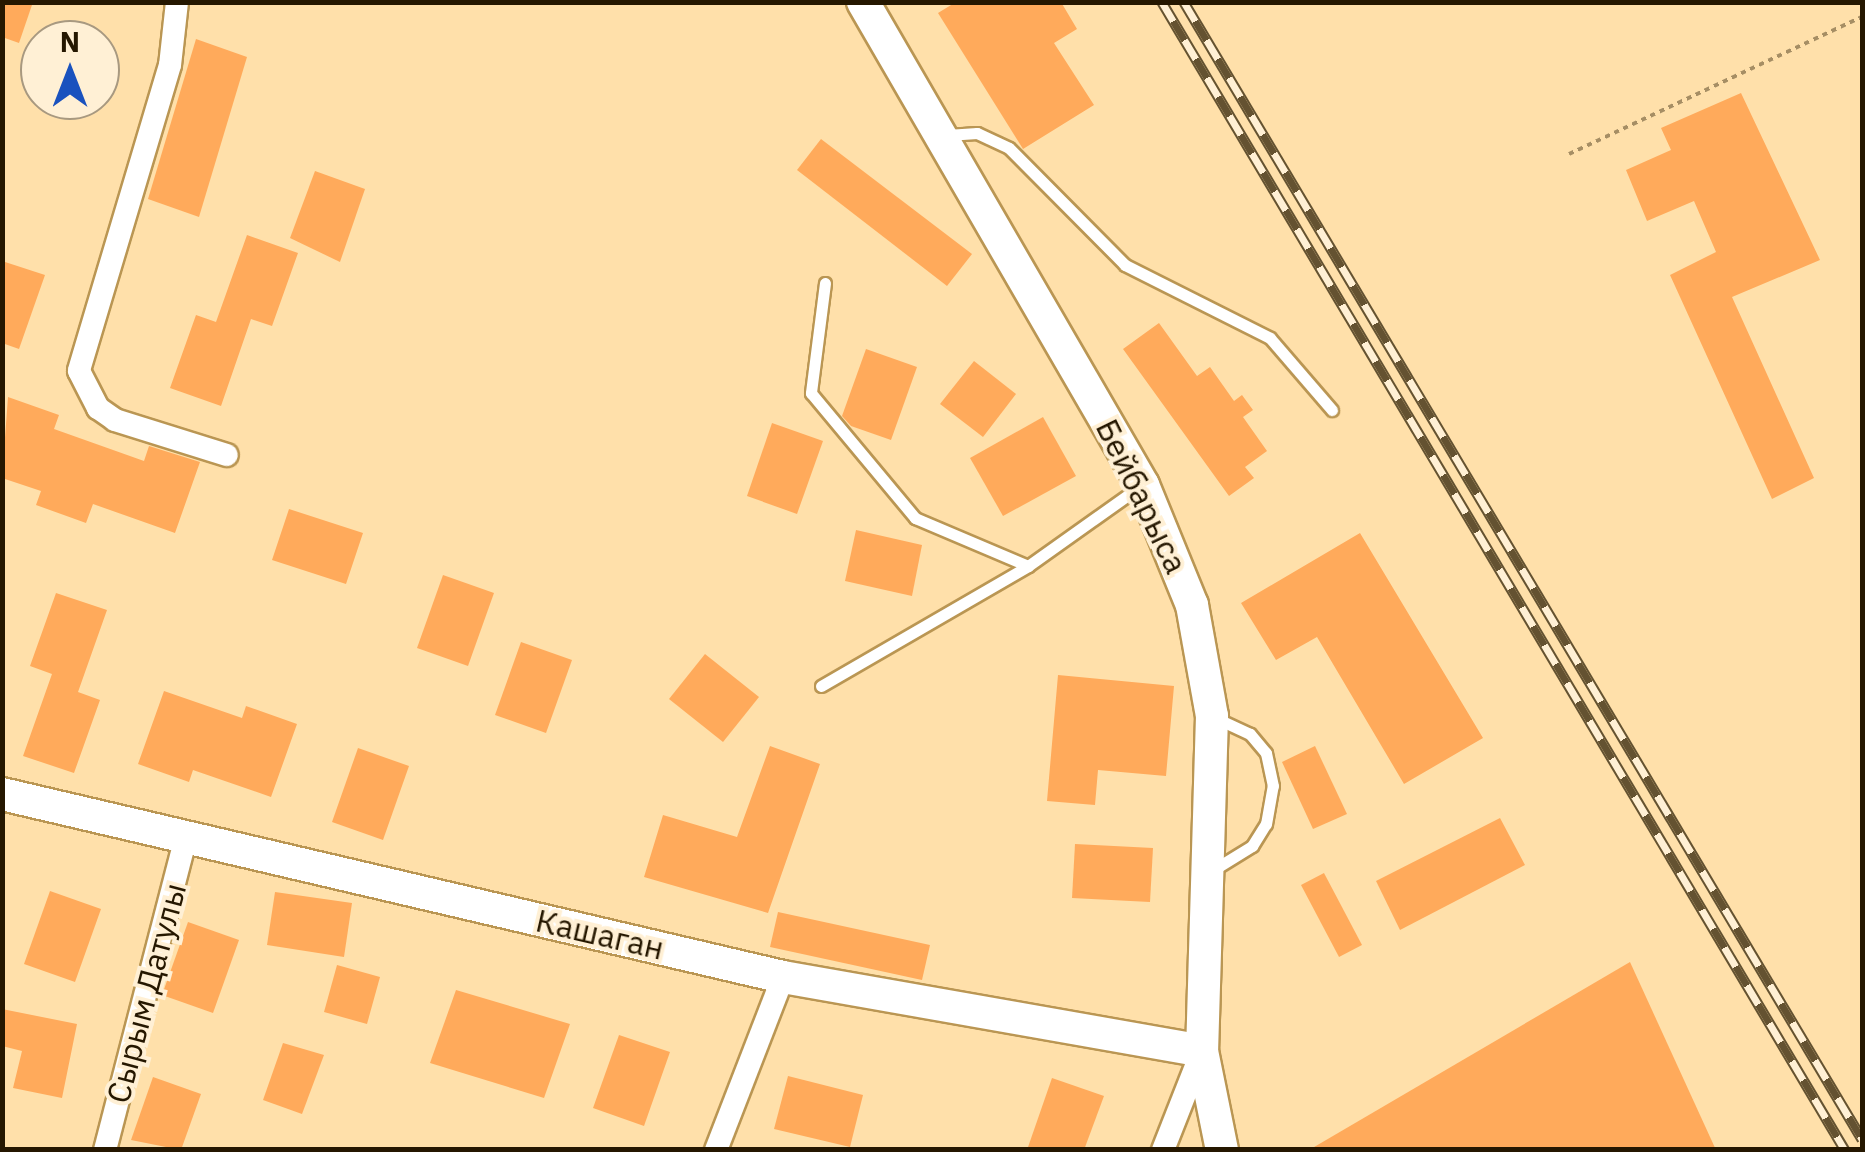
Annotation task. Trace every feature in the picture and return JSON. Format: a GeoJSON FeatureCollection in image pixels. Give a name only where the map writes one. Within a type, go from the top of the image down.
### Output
{"type":"FeatureCollection","features":[{"type":"Feature","properties":{"kind":"street"},"geometry":{"type":"LineString","coordinates":[[177,2],[170,65],[78,371],[98,408],[115,420],[227,455]]}},
{"type":"Feature","properties":{"kind":"street","name":"Бейбарыса"},"geometry":{"type":"LineString","coordinates":[[863,2],[1143,485],[1192,605],[1212,716],[1202,1050],[1222,1150]]}},
{"type":"Feature","properties":{"kind":"street","name":"Кашаган"},"geometry":{"type":"LineString","coordinates":[[2,794],[783,977],[1202,1050]]}},
{"type":"Feature","properties":{"kind":"street","name":"Сырым Датулы"},"geometry":{"type":"LineString","coordinates":[[105,1150],[186,836]]}},
{"type":"Feature","properties":{"kind":"street"},"geometry":{"type":"LineString","coordinates":[[716,1150],[783,977]]}},
{"type":"Feature","properties":{"kind":"street"},"geometry":{"type":"LineString","coordinates":[[1163,1150],[1202,1050]]}},
{"type":"Feature","properties":{"kind":"lane"},"geometry":{"type":"LineString","coordinates":[[943,135],[978,133],[1008,148],[1125,265],[1270,338],[1292,356],[1332,410]]}},
{"type":"Feature","properties":{"kind":"lane"},"geometry":{"type":"LineString","coordinates":[[824,284],[811,393],[915,518],[1028,566]]}},
{"type":"Feature","properties":{"kind":"lane"},"geometry":{"type":"LineString","coordinates":[[821,686],[1028,566],[1143,485]]}},
{"type":"Feature","properties":{"kind":"lane"},"geometry":{"type":"LineString","coordinates":[[1210,872],[1252,846],[1266,824],[1273,786],[1266,753],[1250,734],[1212,716]]}},
{"type":"Feature","properties":{"kind":"path"},"geometry":{"type":"LineString","coordinates":[[1569,154],[1862,17]]}},
{"type":"Feature","properties":{"kind":"building"},"geometry":{"type":"Polygon","coordinates":[[[2,2],[33,2],[27,20],[20,20],[19,43],[2,37],[2,2]]]}},
{"type":"Feature","properties":{"kind":"building"},"geometry":{"type":"Polygon","coordinates":[[[956,2],[1061,2],[1077,29],[1054,43],[1094,105],[1023,149],[938,13],[956,2]]]}},
{"type":"Feature","properties":{"kind":"building"},"geometry":{"type":"Polygon","coordinates":[[[196,39],[247,57],[199,217],[148,199],[196,39]]]}},
{"type":"Feature","properties":{"kind":"building"},"geometry":{"type":"Polygon","coordinates":[[[1741,93],[1820,260],[1732,297],[1814,478],[1772,499],[1670,275],[1716,252],[1694,201],[1647,221],[1626,170],[1671,150],[1661,128],[1741,93]]]}},
{"type":"Feature","properties":{"kind":"building"},"geometry":{"type":"Polygon","coordinates":[[[821,139],[972,254],[947,286],[797,170],[821,139]]]}},
{"type":"Feature","properties":{"kind":"building"},"geometry":{"type":"Polygon","coordinates":[[[315,171],[365,189],[340,262],[290,238],[315,171]]]}},
{"type":"Feature","properties":{"kind":"building"},"geometry":{"type":"Polygon","coordinates":[[[247,235],[298,253],[272,326],[251,319],[221,406],[170,388],[196,315],[216,322],[247,235]]]}},
{"type":"Feature","properties":{"kind":"building"},"geometry":{"type":"Polygon","coordinates":[[[2,261],[45,275],[19,349],[2,343],[2,261]]]}},
{"type":"Feature","properties":{"kind":"building"},"geometry":{"type":"Polygon","coordinates":[[[1159,323],[1197,376],[1210,367],[1234,401],[1242,395],[1253,410],[1243,417],[1267,451],[1245,467],[1254,478],[1229,496],[1123,349],[1159,323]]]}},
{"type":"Feature","properties":{"kind":"building"},"geometry":{"type":"Polygon","coordinates":[[[866,349],[917,367],[891,440],[851,426],[842,416],[866,349]]]}},
{"type":"Feature","properties":{"kind":"building"},"geometry":{"type":"Polygon","coordinates":[[[974,361],[1016,394],[983,437],[940,404],[974,361]]]}},
{"type":"Feature","properties":{"kind":"building"},"geometry":{"type":"Polygon","coordinates":[[[8,397],[59,415],[54,429],[144,461],[149,446],[200,462],[175,533],[93,504],[86,523],[36,505],[41,491],[2,478],[8,397]]]}},
{"type":"Feature","properties":{"kind":"building"},"geometry":{"type":"Polygon","coordinates":[[[1043,417],[1076,476],[1003,516],[970,458],[1043,417]]]}},
{"type":"Feature","properties":{"kind":"building"},"geometry":{"type":"Polygon","coordinates":[[[772,423],[823,441],[797,514],[747,496],[772,423]]]}},
{"type":"Feature","properties":{"kind":"building"},"geometry":{"type":"Polygon","coordinates":[[[289,509],[363,533],[346,584],[272,560],[289,509]]]}},
{"type":"Feature","properties":{"kind":"building"},"geometry":{"type":"Polygon","coordinates":[[[856,530],[922,545],[912,596],[845,581],[856,530]]]}},
{"type":"Feature","properties":{"kind":"building"},"geometry":{"type":"Polygon","coordinates":[[[1360,533],[1483,738],[1404,784],[1317,637],[1276,660],[1241,603],[1360,533]]]}},
{"type":"Feature","properties":{"kind":"building"},"geometry":{"type":"Polygon","coordinates":[[[443,575],[494,593],[468,666],[417,648],[443,575]]]}},
{"type":"Feature","properties":{"kind":"building"},"geometry":{"type":"Polygon","coordinates":[[[56,593],[107,610],[78,692],[100,700],[74,773],[23,756],[52,674],[30,666],[56,593]]]}},
{"type":"Feature","properties":{"kind":"building"},"geometry":{"type":"Polygon","coordinates":[[[521,642],[572,660],[546,733],[495,715],[521,642]]]}},
{"type":"Feature","properties":{"kind":"building"},"geometry":{"type":"Polygon","coordinates":[[[705,654],[759,697],[723,742],[669,699],[705,654]]]}},
{"type":"Feature","properties":{"kind":"building"},"geometry":{"type":"Polygon","coordinates":[[[1058,675],[1174,686],[1166,776],[1098,770],[1095,805],[1047,801],[1058,675]]]}},
{"type":"Feature","properties":{"kind":"building"},"geometry":{"type":"Polygon","coordinates":[[[164,691],[242,718],[246,706],[297,724],[271,797],[193,770],[189,782],[138,764],[164,691]]]}},
{"type":"Feature","properties":{"kind":"building"},"geometry":{"type":"Polygon","coordinates":[[[770,746],[820,764],[768,913],[644,877],[663,815],[737,837],[770,746]]]}},
{"type":"Feature","properties":{"kind":"building"},"geometry":{"type":"Polygon","coordinates":[[[1315,746],[1347,814],[1313,829],[1282,762],[1315,746]]]}},
{"type":"Feature","properties":{"kind":"building"},"geometry":{"type":"Polygon","coordinates":[[[358,748],[409,766],[383,840],[332,822],[358,748]]]}},
{"type":"Feature","properties":{"kind":"building"},"geometry":{"type":"Polygon","coordinates":[[[1500,818],[1525,865],[1400,930],[1376,881],[1500,818]]]}},
{"type":"Feature","properties":{"kind":"building"},"geometry":{"type":"Polygon","coordinates":[[[1075,844],[1153,848],[1150,902],[1072,898],[1075,844]]]}},
{"type":"Feature","properties":{"kind":"building"},"geometry":{"type":"Polygon","coordinates":[[[1324,873],[1362,945],[1339,957],[1301,885],[1324,873]]]}},
{"type":"Feature","properties":{"kind":"building"},"geometry":{"type":"Polygon","coordinates":[[[50,891],[101,909],[75,982],[24,964],[50,891]]]}},
{"type":"Feature","properties":{"kind":"building"},"geometry":{"type":"Polygon","coordinates":[[[275,892],[352,903],[344,957],[267,945],[275,892]]]}},
{"type":"Feature","properties":{"kind":"building"},"geometry":{"type":"Polygon","coordinates":[[[778,912],[930,945],[922,980],[770,947],[778,912]]]}},
{"type":"Feature","properties":{"kind":"building"},"geometry":{"type":"Polygon","coordinates":[[[188,922],[239,940],[213,1013],[162,995],[188,922]]]}},
{"type":"Feature","properties":{"kind":"building"},"geometry":{"type":"Polygon","coordinates":[[[1630,962],[1716,1150],[1309,1150],[1630,962]]]}},
{"type":"Feature","properties":{"kind":"building"},"geometry":{"type":"Polygon","coordinates":[[[337,965],[380,977],[367,1024],[324,1012],[337,965]]]}},
{"type":"Feature","properties":{"kind":"building"},"geometry":{"type":"Polygon","coordinates":[[[456,990],[570,1024],[544,1098],[430,1063],[456,990]]]}},
{"type":"Feature","properties":{"kind":"building"},"geometry":{"type":"Polygon","coordinates":[[[2,1009],[77,1024],[62,1098],[13,1088],[22,1051],[2,1046],[2,1009]]]}},
{"type":"Feature","properties":{"kind":"building"},"geometry":{"type":"Polygon","coordinates":[[[619,1035],[670,1052],[644,1126],[593,1108],[619,1035]]]}},
{"type":"Feature","properties":{"kind":"building"},"geometry":{"type":"Polygon","coordinates":[[[283,1043],[324,1055],[302,1114],[263,1100],[283,1043]]]}},
{"type":"Feature","properties":{"kind":"building"},"geometry":{"type":"Polygon","coordinates":[[[788,1076],[863,1095],[850,1147],[774,1129],[788,1076]]]}},
{"type":"Feature","properties":{"kind":"building"},"geometry":{"type":"Polygon","coordinates":[[[153,1077],[201,1094],[181,1150],[131,1140],[153,1077]]]}},
{"type":"Feature","properties":{"kind":"building"},"geometry":{"type":"Polygon","coordinates":[[[1052,1078],[1104,1096],[1084,1150],[1027,1150],[1052,1078]]]}},
{"type":"Feature","properties":{"kind":"railway"},"geometry":{"type":"LineString","coordinates":[[1162,2],[1845,1150]]}},
{"type":"Feature","properties":{"kind":"railway"},"geometry":{"type":"LineString","coordinates":[[1184,2],[1862,1139]]}}]}
